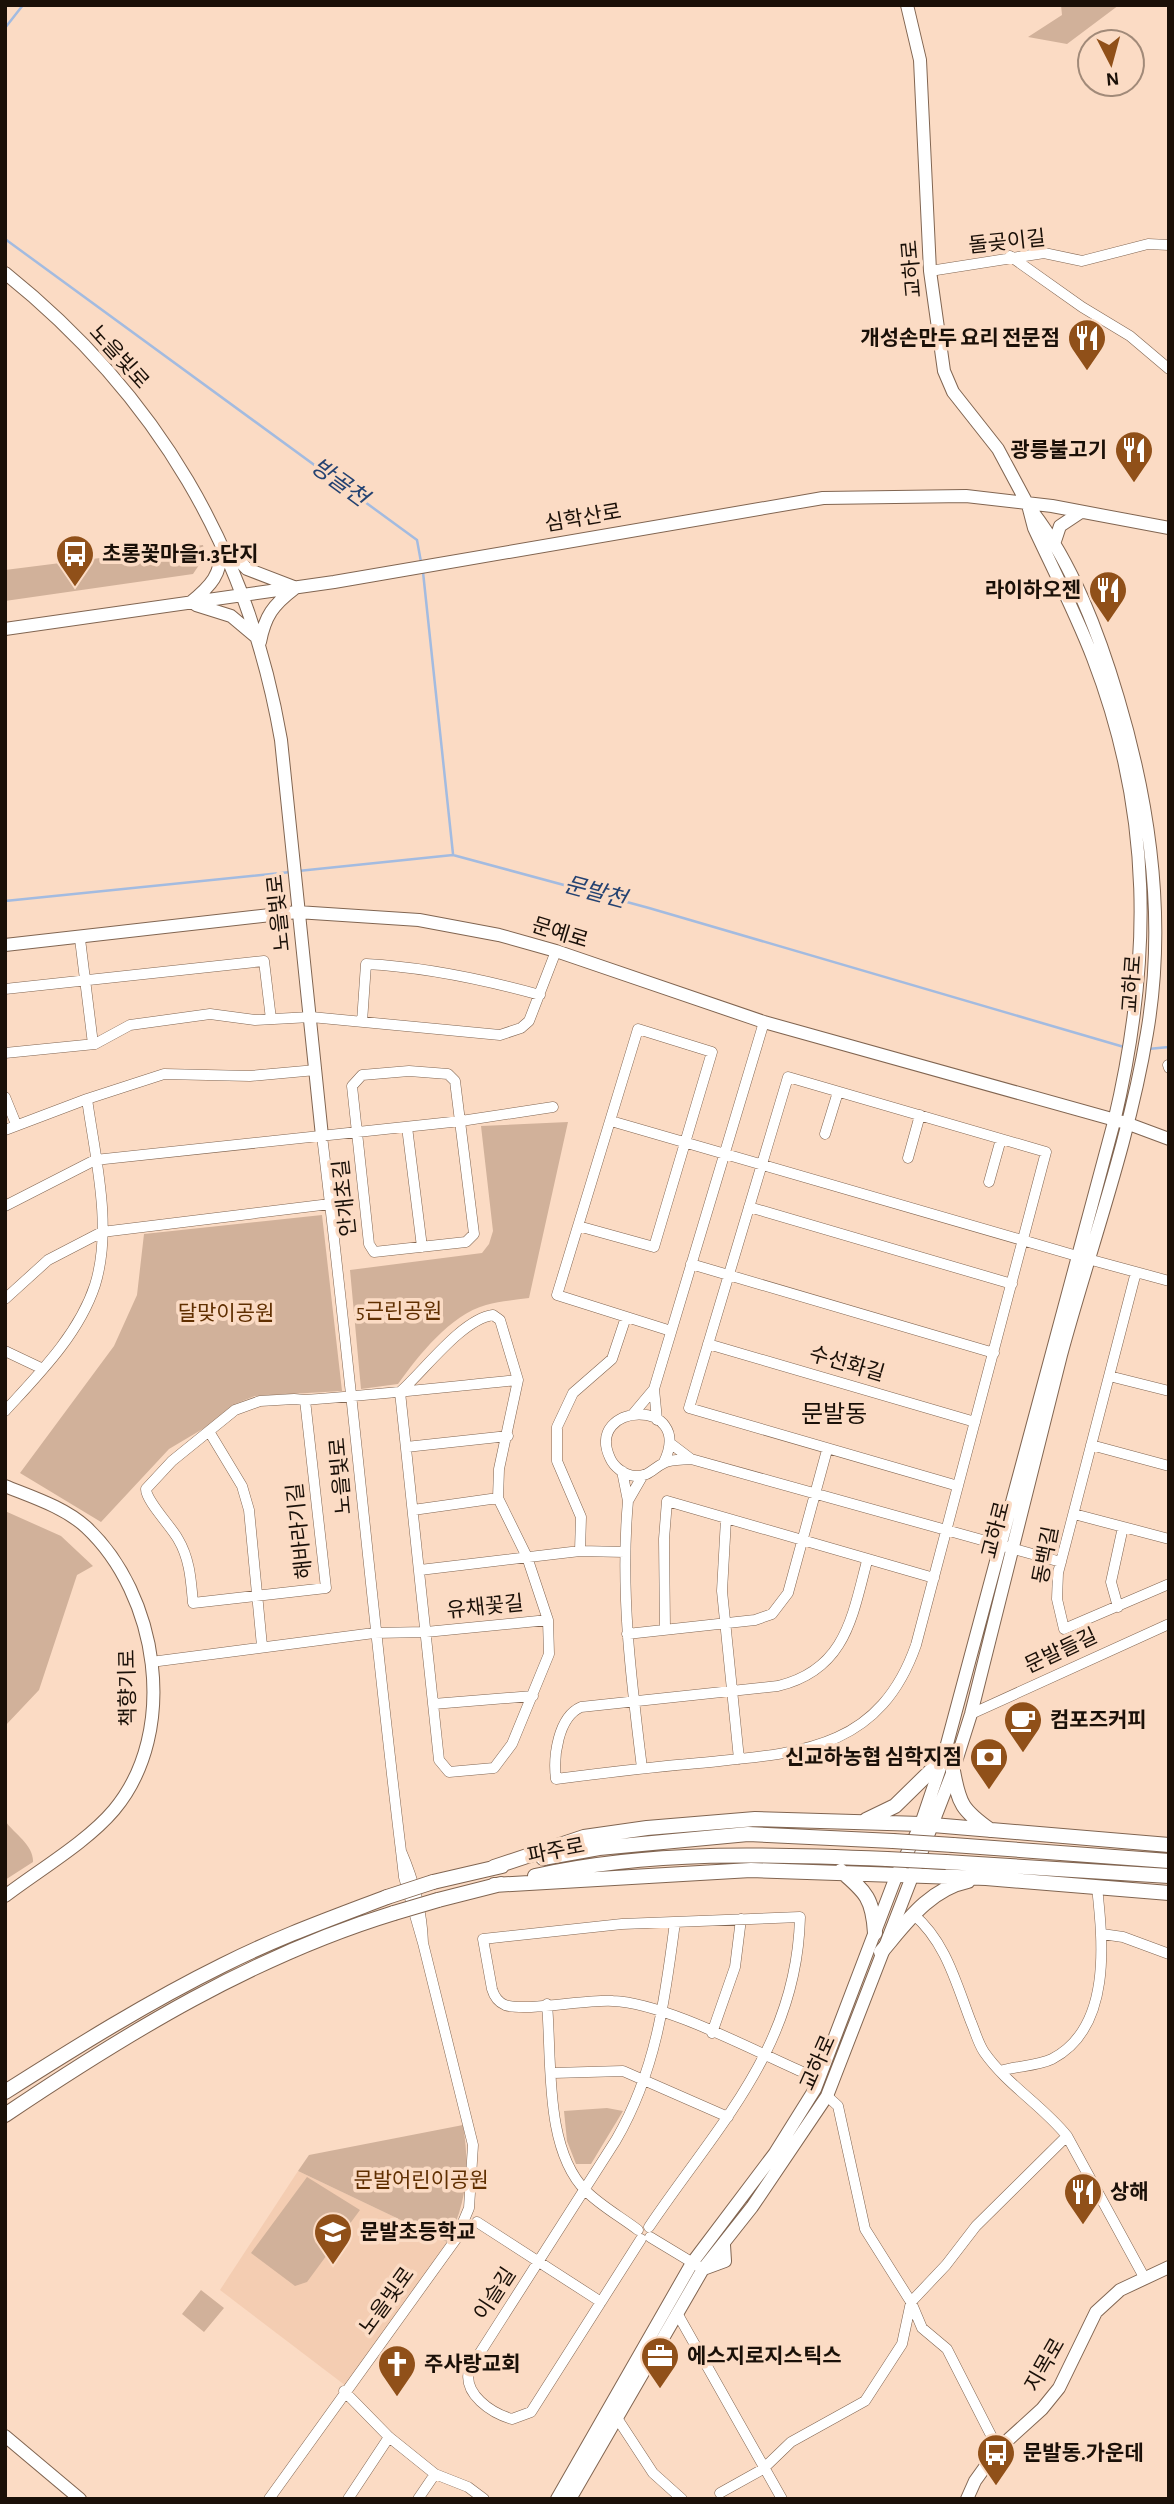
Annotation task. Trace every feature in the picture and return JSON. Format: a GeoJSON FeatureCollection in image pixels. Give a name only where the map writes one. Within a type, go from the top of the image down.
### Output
{"type":"FeatureCollection","features":[{"type":"Feature","properties":{"kind":"main road"},"geometry":{"type":"LineString","coordinates":[[862,1822],[895,1806],[943,1759]]}},
{"type":"Feature","properties":{"kind":"main road"},"geometry":{"type":"LineString","coordinates":[[953,1771],[958,1798],[965,1812],[991,1831]]}},
{"type":"Feature","properties":{"kind":"main road"},"geometry":{"type":"LineString","coordinates":[[494,1867],[584,1837],[647,1828],[755,1819],[927,1824],[1169,1845]]}},
{"type":"Feature","properties":{"kind":"main road","name":"파주로"},"geometry":{"type":"LineString","coordinates":[[5,2092],[126,2018],[222,1965],[285,1936],[387,1897],[494,1867],[599,1848],[748,1834],[893,1841],[1169,1861]]}},
{"type":"Feature","properties":{"kind":"main road","name":"파주로"},"geometry":{"type":"LineString","coordinates":[[5,2115],[132,2033],[236,1976],[303,1945],[394,1913],[494,1885],[600,1864],[758,1853],[887,1858],[1169,1876]]}},
{"type":"Feature","properties":{"kind":"main road"},"geometry":{"type":"LineString","coordinates":[[494,1885],[738,1870],[841,1871],[986,1878],[1169,1893]]}},
{"type":"Feature","properties":{"kind":"main road"},"geometry":{"type":"LineString","coordinates":[[841,1871],[867,1893],[874,1916],[874,1933]]}},
{"type":"Feature","properties":{"kind":"main road"},"geometry":{"type":"LineString","coordinates":[[881,1952],[926,1902],[957,1884],[986,1878]]}},
{"type":"Feature","properties":{"kind":"street","name":"교하로"},"geometry":{"type":"LineString","coordinates":[[907,5],[919,60],[930,271],[940,351],[953,392],[998,449],[1028,505],[1054,544],[1093,624],[1135,755],[1152,874],[1153,967],[1134,1069],[927,1824]]}},
{"type":"Feature","properties":{"kind":"street","name":"돌곶이길"},"geometry":{"type":"LineString","coordinates":[[930,271],[1010,256],[1044,253],[1082,261],[1148,244],[1169,245]]}},
{"type":"Feature","properties":{"kind":"street"},"geometry":{"type":"LineString","coordinates":[[1010,256],[1082,307],[1130,336],[1169,369]]}},
{"type":"Feature","properties":{"kind":"street","name":"노을빛로"},"geometry":{"type":"LineString","coordinates":[[5,274],[51,313],[114,377],[203,505],[222,542],[244,596],[270,677],[281,740],[322,1136],[353,1397],[374,1633],[401,1851],[411,1875],[422,1918],[423,1942],[472,2145],[474,2162],[469,2208],[456,2239],[344,2391],[269,2499]]}},
{"type":"Feature","properties":{"kind":"street","name":"심학산로"},"geometry":{"type":"LineString","coordinates":[[5,629],[297,588],[823,498],[966,496],[1081,512],[1169,528]]}},
{"type":"Feature","properties":{"kind":"street","name":"교하로"},"geometry":{"type":"LineString","coordinates":[[1028,505],[1034,528],[1093,659],[1124,758],[1139,863],[1143,928],[1141,1031]]}},
{"type":"Feature","properties":{"kind":"street"},"geometry":{"type":"LineString","coordinates":[[1054,544],[1060,526],[1081,512]]}},
{"type":"Feature","properties":{"kind":"street"},"geometry":{"type":"LineString","coordinates":[[222,542],[247,569],[297,588]]}},
{"type":"Feature","properties":{"kind":"street"},"geometry":{"type":"LineString","coordinates":[[189,603],[217,578],[221,566],[222,542]]}},
{"type":"Feature","properties":{"kind":"street"},"geometry":{"type":"LineString","coordinates":[[260,642],[265,617],[276,602],[297,588]]}},
{"type":"Feature","properties":{"kind":"street"},"geometry":{"type":"LineString","coordinates":[[189,603],[231,616],[260,642]]}},
{"type":"Feature","properties":{"kind":"street","name":"문예로"},"geometry":{"type":"LineString","coordinates":[[5,945],[80,939],[298,912],[419,920],[499,935],[556,951],[764,1022],[1120,1122]]}},
{"type":"Feature","properties":{"kind":"street"},"geometry":{"type":"LineString","coordinates":[[80,939],[93,1044]]}},
{"type":"Feature","properties":{"kind":"street"},"geometry":{"type":"LineString","coordinates":[[5,1053],[93,1044],[138,1024],[210,1014],[271,1019],[311,1017],[500,1035],[521,1028],[528,1021],[556,951]]}},
{"type":"Feature","properties":{"kind":"street"},"geometry":{"type":"LineString","coordinates":[[5,989],[85,983],[264,961],[271,1019]]}},
{"type":"Feature","properties":{"kind":"street"},"geometry":{"type":"LineString","coordinates":[[362,1022],[366,964],[405,966],[458,974],[540,995]]}},
{"type":"Feature","properties":{"kind":"street"},"geometry":{"type":"LineString","coordinates":[[657,1420],[654,1389],[764,1022]]}},
{"type":"Feature","properties":{"kind":"street"},"geometry":{"type":"LineString","coordinates":[[578,1226],[654,1247],[712,1052],[638,1029],[611,1121],[578,1226],[557,1295],[671,1331]]}},
{"type":"Feature","properties":{"kind":"street"},"geometry":{"type":"LineString","coordinates":[[5,1130],[164,1074],[250,1076],[316,1070]]}},
{"type":"Feature","properties":{"kind":"street","name":"안개초길"},"geometry":{"type":"LineString","coordinates":[[408,1071],[448,1074],[455,1081],[461,1121],[474,1234],[466,1242],[374,1252],[369,1244],[352,1086],[362,1075],[408,1071]]}},
{"type":"Feature","properties":{"kind":"street"},"geometry":{"type":"LineString","coordinates":[[867,1560],[849,1628],[828,1660],[792,1683],[574,1710],[554,1755],[556,1779],[784,1755],[822,1745],[841,1737],[875,1710],[896,1685],[912,1658],[1024,1241],[1046,1152],[788,1077],[688,1409],[958,1486]]}},
{"type":"Feature","properties":{"kind":"street"},"geometry":{"type":"LineString","coordinates":[[825,1134],[838,1092]]}},
{"type":"Feature","properties":{"kind":"street"},"geometry":{"type":"LineString","coordinates":[[5,1097],[16,1124]]}},
{"type":"Feature","properties":{"kind":"street"},"geometry":{"type":"LineString","coordinates":[[5,1410],[43,1369],[78,1320],[95,1284],[103,1232],[87,1099]]}},
{"type":"Feature","properties":{"kind":"street"},"geometry":{"type":"LineString","coordinates":[[461,1121],[553,1107]]}},
{"type":"Feature","properties":{"kind":"street"},"geometry":{"type":"LineString","coordinates":[[908,1158],[920,1115]]}},
{"type":"Feature","properties":{"kind":"street","name":"안개초길"},"geometry":{"type":"LineString","coordinates":[[358,1132],[461,1121]]}},
{"type":"Feature","properties":{"kind":"street"},"geometry":{"type":"LineString","coordinates":[[611,1121],[1169,1281]]}},
{"type":"Feature","properties":{"kind":"street"},"geometry":{"type":"LineString","coordinates":[[1120,1122],[1169,1139]]}},
{"type":"Feature","properties":{"kind":"street"},"geometry":{"type":"LineString","coordinates":[[407,1127],[422,1247]]}},
{"type":"Feature","properties":{"kind":"street"},"geometry":{"type":"LineString","coordinates":[[5,1206],[95,1160],[358,1132]]}},
{"type":"Feature","properties":{"kind":"street"},"geometry":{"type":"LineString","coordinates":[[989,1182],[1001,1139]]}},
{"type":"Feature","properties":{"kind":"street"},"geometry":{"type":"LineString","coordinates":[[5,1299],[48,1260],[103,1232],[330,1204]]}},
{"type":"Feature","properties":{"kind":"street"},"geometry":{"type":"LineString","coordinates":[[749,1208],[1012,1284]]}},
{"type":"Feature","properties":{"kind":"street"},"geometry":{"type":"LineString","coordinates":[[691,1264],[994,1353]]}},
{"type":"Feature","properties":{"kind":"street","name":"동백길"},"geometry":{"type":"LineString","coordinates":[[1136,1272],[1061,1562],[1057,1599],[1064,1629],[1169,1584]]}},
{"type":"Feature","properties":{"kind":"street"},"geometry":{"type":"LineString","coordinates":[[400,1392],[462,1330],[485,1316],[493,1315],[500,1320],[518,1380],[499,1469],[498,1499],[413,1510]]}},
{"type":"Feature","properties":{"kind":"street"},"geometry":{"type":"LineString","coordinates":[[625,1552],[580,1551],[581,1517],[557,1461],[557,1427],[573,1393],[612,1359],[626,1317]]}},
{"type":"Feature","properties":{"kind":"street","name":"수선화길"},"geometry":{"type":"LineString","coordinates":[[708,1344],[975,1422]]}},
{"type":"Feature","properties":{"kind":"street"},"geometry":{"type":"LineString","coordinates":[[5,1351],[43,1369]]}},
{"type":"Feature","properties":{"kind":"street"},"geometry":{"type":"LineString","coordinates":[[1109,1376],[1169,1391]]}},
{"type":"Feature","properties":{"kind":"street"},"geometry":{"type":"LineString","coordinates":[[353,1397],[518,1380]]}},
{"type":"Feature","properties":{"kind":"street"},"geometry":{"type":"LineString","coordinates":[[633,1414],[654,1389]]}},
{"type":"Feature","properties":{"kind":"street","name":"유채꽃길"},"geometry":{"type":"LineString","coordinates":[[400,1392],[439,1760],[449,1772],[494,1768],[512,1744],[549,1654],[548,1620],[527,1557],[498,1499]]}},
{"type":"Feature","properties":{"kind":"street","name":"해바라기길"},"geometry":{"type":"LineString","coordinates":[[305,1400],[326,1588],[194,1603],[185,1553],[162,1513],[147,1498],[146,1489],[172,1461],[235,1410],[260,1401],[353,1397]]}},
{"type":"Feature","properties":{"kind":"street"},"geometry":{"type":"LineString","coordinates":[[622,1471],[643,1475],[657,1470],[664,1462],[670,1443],[668,1433],[657,1420],[646,1414],[633,1414],[617,1421],[607,1438],[610,1459],[622,1471],[628,1501],[625,1552],[627,1634],[642,1768]]}},
{"type":"Feature","properties":{"kind":"street"},"geometry":{"type":"LineString","coordinates":[[209,1433],[242,1486],[249,1510],[262,1646]]}},
{"type":"Feature","properties":{"kind":"street"},"geometry":{"type":"LineString","coordinates":[[406,1447],[508,1436]]}},
{"type":"Feature","properties":{"kind":"street"},"geometry":{"type":"LineString","coordinates":[[670,1443],[691,1459],[1061,1562]]}},
{"type":"Feature","properties":{"kind":"street"},"geometry":{"type":"LineString","coordinates":[[1091,1445],[1169,1465]]}},
{"type":"Feature","properties":{"kind":"street"},"geometry":{"type":"LineString","coordinates":[[627,1634],[755,1620],[778,1609],[788,1593],[827,1450]]}},
{"type":"Feature","properties":{"kind":"street"},"geometry":{"type":"LineString","coordinates":[[664,1462],[691,1459]]}},
{"type":"Feature","properties":{"kind":"street"},"geometry":{"type":"LineString","coordinates":[[628,1501],[643,1475]]}},
{"type":"Feature","properties":{"kind":"street","name":"책향기로"},"geometry":{"type":"LineString","coordinates":[[5,1486],[62,1511],[85,1526],[115,1560],[128,1582],[143,1624],[151,1662],[152,1715],[147,1742],[131,1786],[114,1811],[90,1833],[5,1896]]}},
{"type":"Feature","properties":{"kind":"street"},"geometry":{"type":"LineString","coordinates":[[665,1629],[663,1568],[667,1502],[934,1578]]}},
{"type":"Feature","properties":{"kind":"street","name":"동백길"},"geometry":{"type":"LineString","coordinates":[[1074,1514],[1169,1539]]}},
{"type":"Feature","properties":{"kind":"street"},"geometry":{"type":"LineString","coordinates":[[726,1519],[722,1571],[739,1759]]}},
{"type":"Feature","properties":{"kind":"street"},"geometry":{"type":"LineString","coordinates":[[1118,1607],[1111,1582],[1123,1527]]}},
{"type":"Feature","properties":{"kind":"street","name":"교하로"},"geometry":{"type":"LineString","coordinates":[[557,2499],[697,2266],[804,2109],[825,2067],[874,1933],[953,1771],[971,1714],[1005,1547]]}},
{"type":"Feature","properties":{"kind":"street","name":"유채꽃길"},"geometry":{"type":"LineString","coordinates":[[420,1570],[580,1551]]}},
{"type":"Feature","properties":{"kind":"street","name":"유채꽃길"},"geometry":{"type":"LineString","coordinates":[[374,1633],[426,1632],[548,1620]]}},
{"type":"Feature","properties":{"kind":"street","name":"문발들길"},"geometry":{"type":"LineString","coordinates":[[971,1714],[1167,1627]]}},
{"type":"Feature","properties":{"kind":"street"},"geometry":{"type":"LineString","coordinates":[[151,1662],[374,1633]]}},
{"type":"Feature","properties":{"kind":"street"},"geometry":{"type":"LineString","coordinates":[[433,1704],[533,1696]]}},
{"type":"Feature","properties":{"kind":"street","name":"교하로"},"geometry":{"type":"LineString","coordinates":[[570,2499],[677,2314],[697,2266],[724,2245],[827,2096],[881,1952],[904,1875]]}},
{"type":"Feature","properties":{"kind":"street"},"geometry":{"type":"LineString","coordinates":[[1000,2071],[1049,2060],[1071,2047],[1088,2020],[1099,1982],[1102,1934],[1097,1887]]}},
{"type":"Feature","properties":{"kind":"street"},"geometry":{"type":"LineString","coordinates":[[913,1914],[929,1928],[946,1956],[982,2050],[1015,2089],[1068,2136],[1144,2277]]}},
{"type":"Feature","properties":{"kind":"street","name":"이슬길"},"geometry":{"type":"LineString","coordinates":[[675,1922],[664,2013],[646,2079],[626,2124],[467,2377],[475,2397],[506,2417],[519,2419],[531,2412],[645,2233],[747,2091],[766,2056],[789,1988],[800,1917],[675,1922],[483,1939],[494,1996],[506,2005],[612,2001],[642,2004],[664,2013],[712,2033],[766,2056],[805,2073]]}},
{"type":"Feature","properties":{"kind":"street"},"geometry":{"type":"LineString","coordinates":[[712,2033],[735,1967],[741,1919]]}},
{"type":"Feature","properties":{"kind":"street"},"geometry":{"type":"LineString","coordinates":[[1102,1934],[1123,1937],[1169,1954]]}},
{"type":"Feature","properties":{"kind":"street"},"geometry":{"type":"LineString","coordinates":[[547,2004],[558,2144],[570,2171],[585,2189],[645,2233],[697,2266]]}},
{"type":"Feature","properties":{"kind":"street"},"geometry":{"type":"LineString","coordinates":[[552,2073],[611,2070],[646,2079],[728,2117]]}},
{"type":"Feature","properties":{"kind":"street"},"geometry":{"type":"LineString","coordinates":[[827,2096],[838,2106],[865,2229],[911,2302],[922,2328],[947,2350],[998,2449]]}},
{"type":"Feature","properties":{"kind":"street"},"geometry":{"type":"LineString","coordinates":[[720,2493],[763,2469],[791,2442],[865,2401],[902,2344],[911,2302],[946,2265],[976,2225],[1068,2136]]}},
{"type":"Feature","properties":{"kind":"street","name":"이슬길"},"geometry":{"type":"LineString","coordinates":[[477,2222],[601,2302]]}},
{"type":"Feature","properties":{"kind":"street","name":"지목로"},"geometry":{"type":"LineString","coordinates":[[967,2499],[975,2481],[998,2449],[1042,2409],[1059,2388],[1096,2312],[1110,2298],[1144,2277],[1169,2267]]}},
{"type":"Feature","properties":{"kind":"street"},"geometry":{"type":"LineString","coordinates":[[677,2314],[782,2499]]}},
{"type":"Feature","properties":{"kind":"street"},"geometry":{"type":"LineString","coordinates":[[344,2391],[389,2437],[435,2474],[468,2487],[484,2499]]}},
{"type":"Feature","properties":{"kind":"street"},"geometry":{"type":"LineString","coordinates":[[617,2418],[653,2473],[682,2499]]}},
{"type":"Feature","properties":{"kind":"street"},"geometry":{"type":"LineString","coordinates":[[5,2436],[80,2499]]}},
{"type":"Feature","properties":{"kind":"street"},"geometry":{"type":"LineString","coordinates":[[348,2499],[389,2437]]}},
{"type":"Feature","properties":{"kind":"street"},"geometry":{"type":"LineString","coordinates":[[418,2499],[435,2474]]}},
{"type":"Feature","properties":{"kind":"shaded area","name":"문발초등학교"},"geometry":{"type":"Polygon","coordinates":[[[298,2171],[447,2242],[346,2386],[220,2290],[298,2171]]]}},
{"type":"Feature","properties":{"kind":"green space"},"geometry":{"type":"Polygon","coordinates":[[[1061,5],[1119,5],[1088,28],[1076,28],[1076,37],[1067,44],[1028,37],[1062,15],[1061,5]]]}},
{"type":"Feature","properties":{"kind":"green space"},"geometry":{"type":"Polygon","coordinates":[[[203,545],[205,556],[193,574],[5,601],[5,570],[203,545]]]}},
{"type":"Feature","properties":{"kind":"green space","name":"5근린공원"},"geometry":{"type":"Polygon","coordinates":[[[568,1122],[529,1298],[491,1304],[460,1317],[436,1337],[398,1384],[361,1389],[350,1270],[482,1253],[489,1244],[493,1231],[481,1126],[568,1122]]]}},
{"type":"Feature","properties":{"kind":"green space","name":"달맞이공원"},"geometry":{"type":"Polygon","coordinates":[[[322,1215],[342,1391],[255,1396],[235,1404],[206,1427],[169,1449],[101,1522],[20,1473],[114,1346],[137,1295],[144,1234],[322,1215]]]}},
{"type":"Feature","properties":{"kind":"green space"},"geometry":{"type":"Polygon","coordinates":[[[5,1511],[61,1536],[93,1566],[77,1575],[39,1690],[5,1726],[5,1511]]]}},
{"type":"Feature","properties":{"kind":"green space"},"geometry":{"type":"Polygon","coordinates":[[[5,1821],[27,1845],[33,1862],[5,1880],[5,1821]]]}},
{"type":"Feature","properties":{"kind":"green space"},"geometry":{"type":"Polygon","coordinates":[[[607,2108],[623,2111],[591,2164],[576,2164],[567,2141],[564,2111],[607,2108]]]}},
{"type":"Feature","properties":{"kind":"green space","name":"문발어린이공원"},"geometry":{"type":"Polygon","coordinates":[[[463,2125],[465,2185],[459,2213],[447,2242],[298,2171],[309,2155],[463,2125]]]}},
{"type":"Feature","properties":{"kind":"green space"},"geometry":{"type":"Polygon","coordinates":[[[307,2177],[360,2210],[307,2282],[295,2286],[251,2253],[307,2177]]]}},
{"type":"Feature","properties":{"kind":"green space"},"geometry":{"type":"Polygon","coordinates":[[[201,2290],[224,2308],[204,2332],[182,2314],[201,2290]]]}},
{"type":"Feature","properties":{"kind":"waterway"},"geometry":{"type":"LineString","coordinates":[[5,28],[23,5]]}},
{"type":"Feature","properties":{"kind":"waterway","name":"방골천"},"geometry":{"type":"LineString","coordinates":[[5,239],[417,540],[421,562]]}},
{"type":"Feature","properties":{"kind":"waterway","name":"방골천"},"geometry":{"type":"LineString","coordinates":[[423,572],[453,854]]}},
{"type":"Feature","properties":{"kind":"waterway","name":"문발천"},"geometry":{"type":"LineString","coordinates":[[298,871],[453,855],[649,908],[1124,1047]]}},
{"type":"Feature","properties":{"kind":"waterway","name":"문발천"},"geometry":{"type":"LineString","coordinates":[[5,901],[291,872]]}},
{"type":"Feature","properties":{"kind":"waterway","name":"문발천"},"geometry":{"type":"LineString","coordinates":[[1148,1049],[1169,1047]]}},
{"type":"Feature","properties":{"kind":"place","name":"개성손만두 요리 전문점"},"geometry":{"type":"Point","coordinates":[1087,372]}},
{"type":"Feature","properties":{"kind":"place","name":"광릉불고기"},"geometry":{"type":"Point","coordinates":[1134,484]}},
{"type":"Feature","properties":{"kind":"place","name":"초롱꽃마을1.3단지"},"geometry":{"type":"Point","coordinates":[75,588]}},
{"type":"Feature","properties":{"kind":"place","name":"라이하오젠"},"geometry":{"type":"Point","coordinates":[1108,624]}},
{"type":"Feature","properties":{"kind":"place","name":"컴포즈커피"},"geometry":{"type":"Point","coordinates":[1023,1754]}},
{"type":"Feature","properties":{"kind":"place","name":"신교하농협 심학지점"},"geometry":{"type":"Point","coordinates":[989,1791]}},
{"type":"Feature","properties":{"kind":"place","name":"상해"},"geometry":{"type":"Point","coordinates":[1083,2226]}},
{"type":"Feature","properties":{"kind":"place","name":"문발초등학교"},"geometry":{"type":"Point","coordinates":[333,2266]}},
{"type":"Feature","properties":{"kind":"place","name":"에스지로지스틱스"},"geometry":{"type":"Point","coordinates":[660,2390]}},
{"type":"Feature","properties":{"kind":"place","name":"주사랑교회"},"geometry":{"type":"Point","coordinates":[397,2398]}},
{"type":"Feature","properties":{"kind":"place","name":"문발동.가운데"},"geometry":{"type":"Point","coordinates":[996,2487]}},
{"type":"Feature","properties":{"kind":"district","name":"문발동"},"geometry":{"type":"Point","coordinates":[834,1415]}}]}
